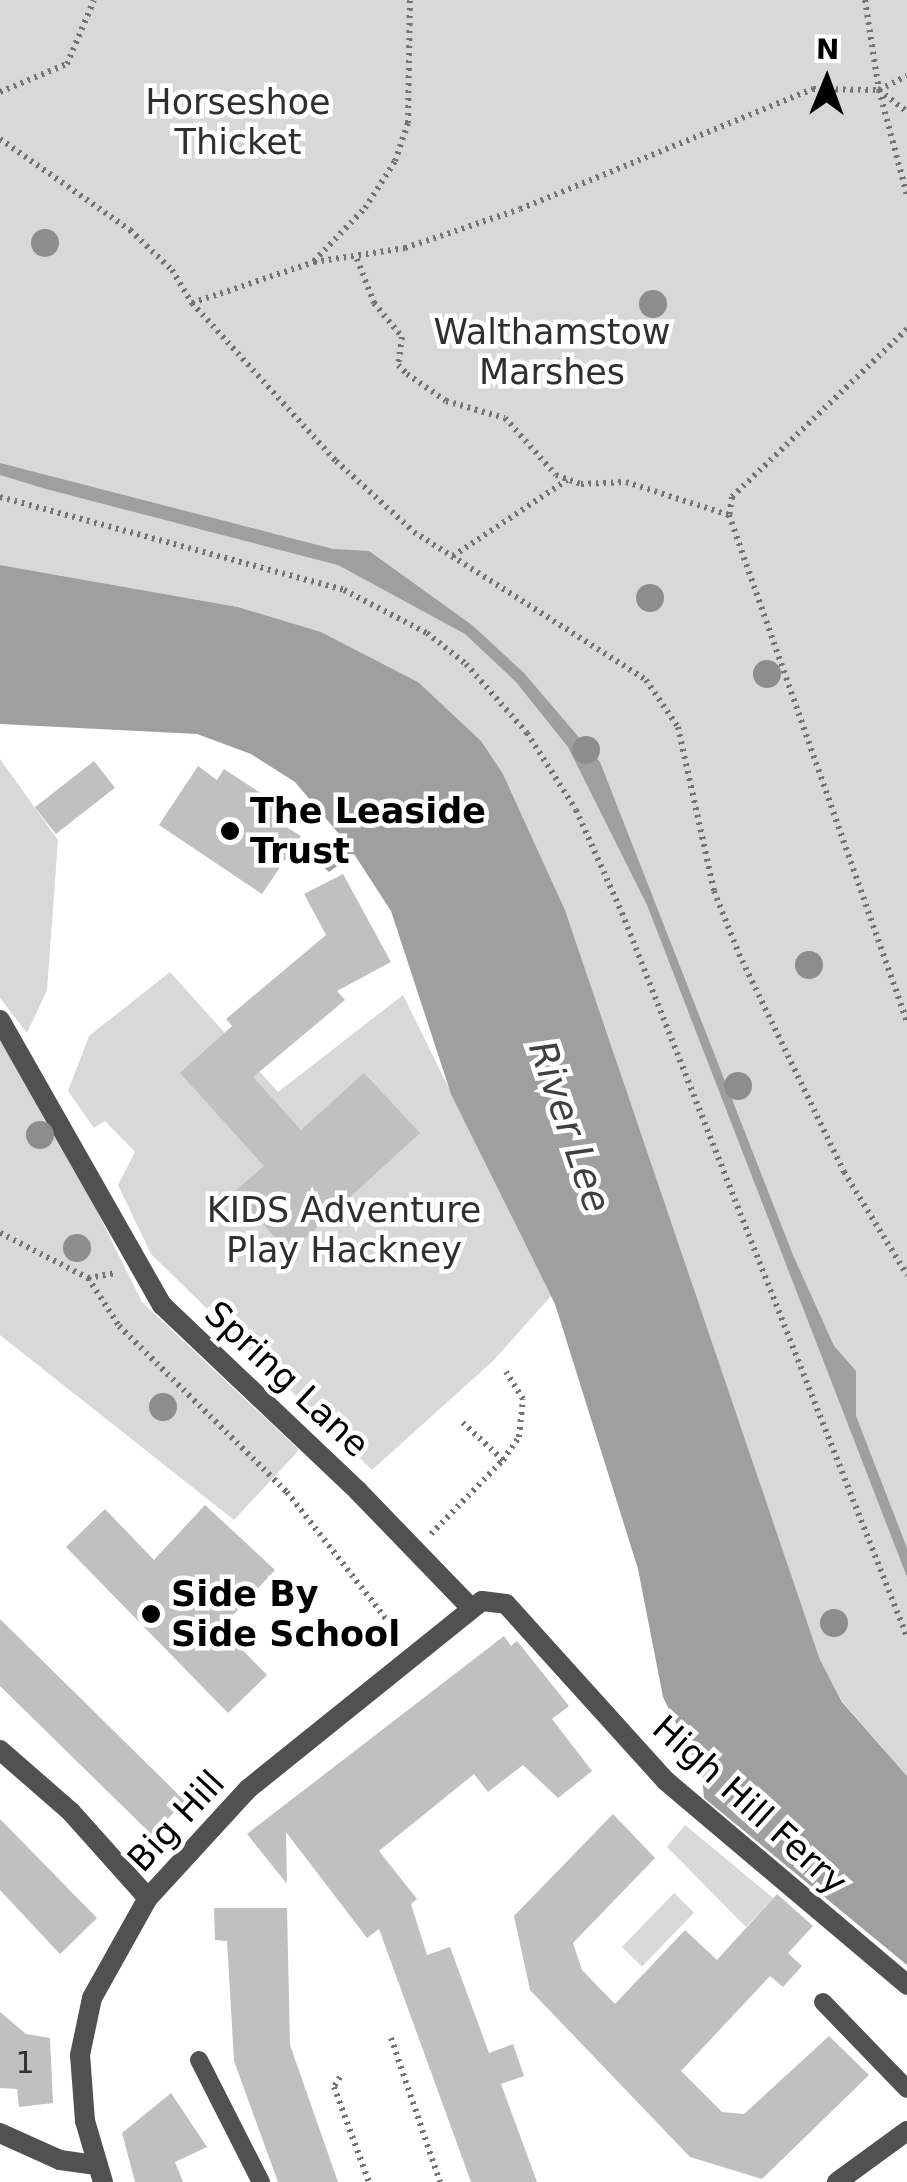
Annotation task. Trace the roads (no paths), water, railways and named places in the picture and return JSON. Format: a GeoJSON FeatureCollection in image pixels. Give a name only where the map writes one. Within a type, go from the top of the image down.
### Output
{"type":"FeatureCollection","features":[{"type":"Feature","properties":{"kind":"street","name":"Spring Lane"},"geometry":{"type":"LineString","coordinates":[[0,1020],[162,1305],[415,1548],[470,1607]]}},
{"type":"Feature","properties":{"kind":"street","name":"High Hill Ferry"},"geometry":{"type":"LineString","coordinates":[[470,1607],[494,1600],[506,1604],[666,1781],[907,1985]]}},
{"type":"Feature","properties":{"kind":"street","name":"Big Hill"},"geometry":{"type":"LineString","coordinates":[[99,2173],[80,2055],[92,1998],[148,1898],[248,1789],[470,1607]]}},
{"type":"Feature","properties":{"kind":"street"},"geometry":{"type":"LineString","coordinates":[[0,1750],[71,1812],[148,1898]]}},
{"type":"Feature","properties":{"kind":"street"},"geometry":{"type":"LineString","coordinates":[[837,2182],[907,2130]]}},
{"type":"Feature","properties":{"kind":"street"},"geometry":{"type":"LineString","coordinates":[[0,2133],[99,2173]]}},
{"type":"Feature","properties":{"kind":"lane"},"geometry":{"type":"LineString","coordinates":[[823,2002],[907,2088]]}},
{"type":"Feature","properties":{"kind":"lane"},"geometry":{"type":"LineString","coordinates":[[199,2060],[262,2182]]}},
{"type":"Feature","properties":{"kind":"water"},"geometry":{"type":"Polygon","coordinates":[[[0,463],[333,549],[369,551],[472,625],[524,673],[600,762],[793,1255],[834,1346],[856,1371],[856,1416],[907,1548],[907,1577],[647,905],[568,747],[516,682],[465,634],[338,565],[46,489],[0,475],[0,463]]]}},
{"type":"Feature","properties":{"kind":"water","name":"River Lee"},"geometry":{"type":"Polygon","coordinates":[[[0,565],[238,607],[321,632],[418,682],[481,741],[503,774],[565,910],[820,1660],[842,1702],[907,1776],[907,1965],[704,1798],[702,1776],[663,1697],[638,1569],[555,1304],[451,1094],[391,911],[354,854],[329,872],[320,863],[344,840],[295,782],[251,754],[197,734],[0,724],[0,565]]]}},
{"type":"Feature","properties":{"kind":"place","name":"The Leaside Trust"},"geometry":{"type":"Point","coordinates":[230,831]}},
{"type":"Feature","properties":{"kind":"place","name":"Side By Side School"},"geometry":{"type":"Point","coordinates":[151,1614]}},
{"type":"Feature","properties":{"kind":"park label","name":"Horseshoe Thicket"},"geometry":{"type":"Point","coordinates":[238,122]}},
{"type":"Feature","properties":{"kind":"park label","name":"Walthamstow Marshes"},"geometry":{"type":"Point","coordinates":[552,352]}},
{"type":"Feature","properties":{"kind":"park label","name":"KIDS Adventure Play Hackney"},"geometry":{"type":"Point","coordinates":[344,1230]}}]}
